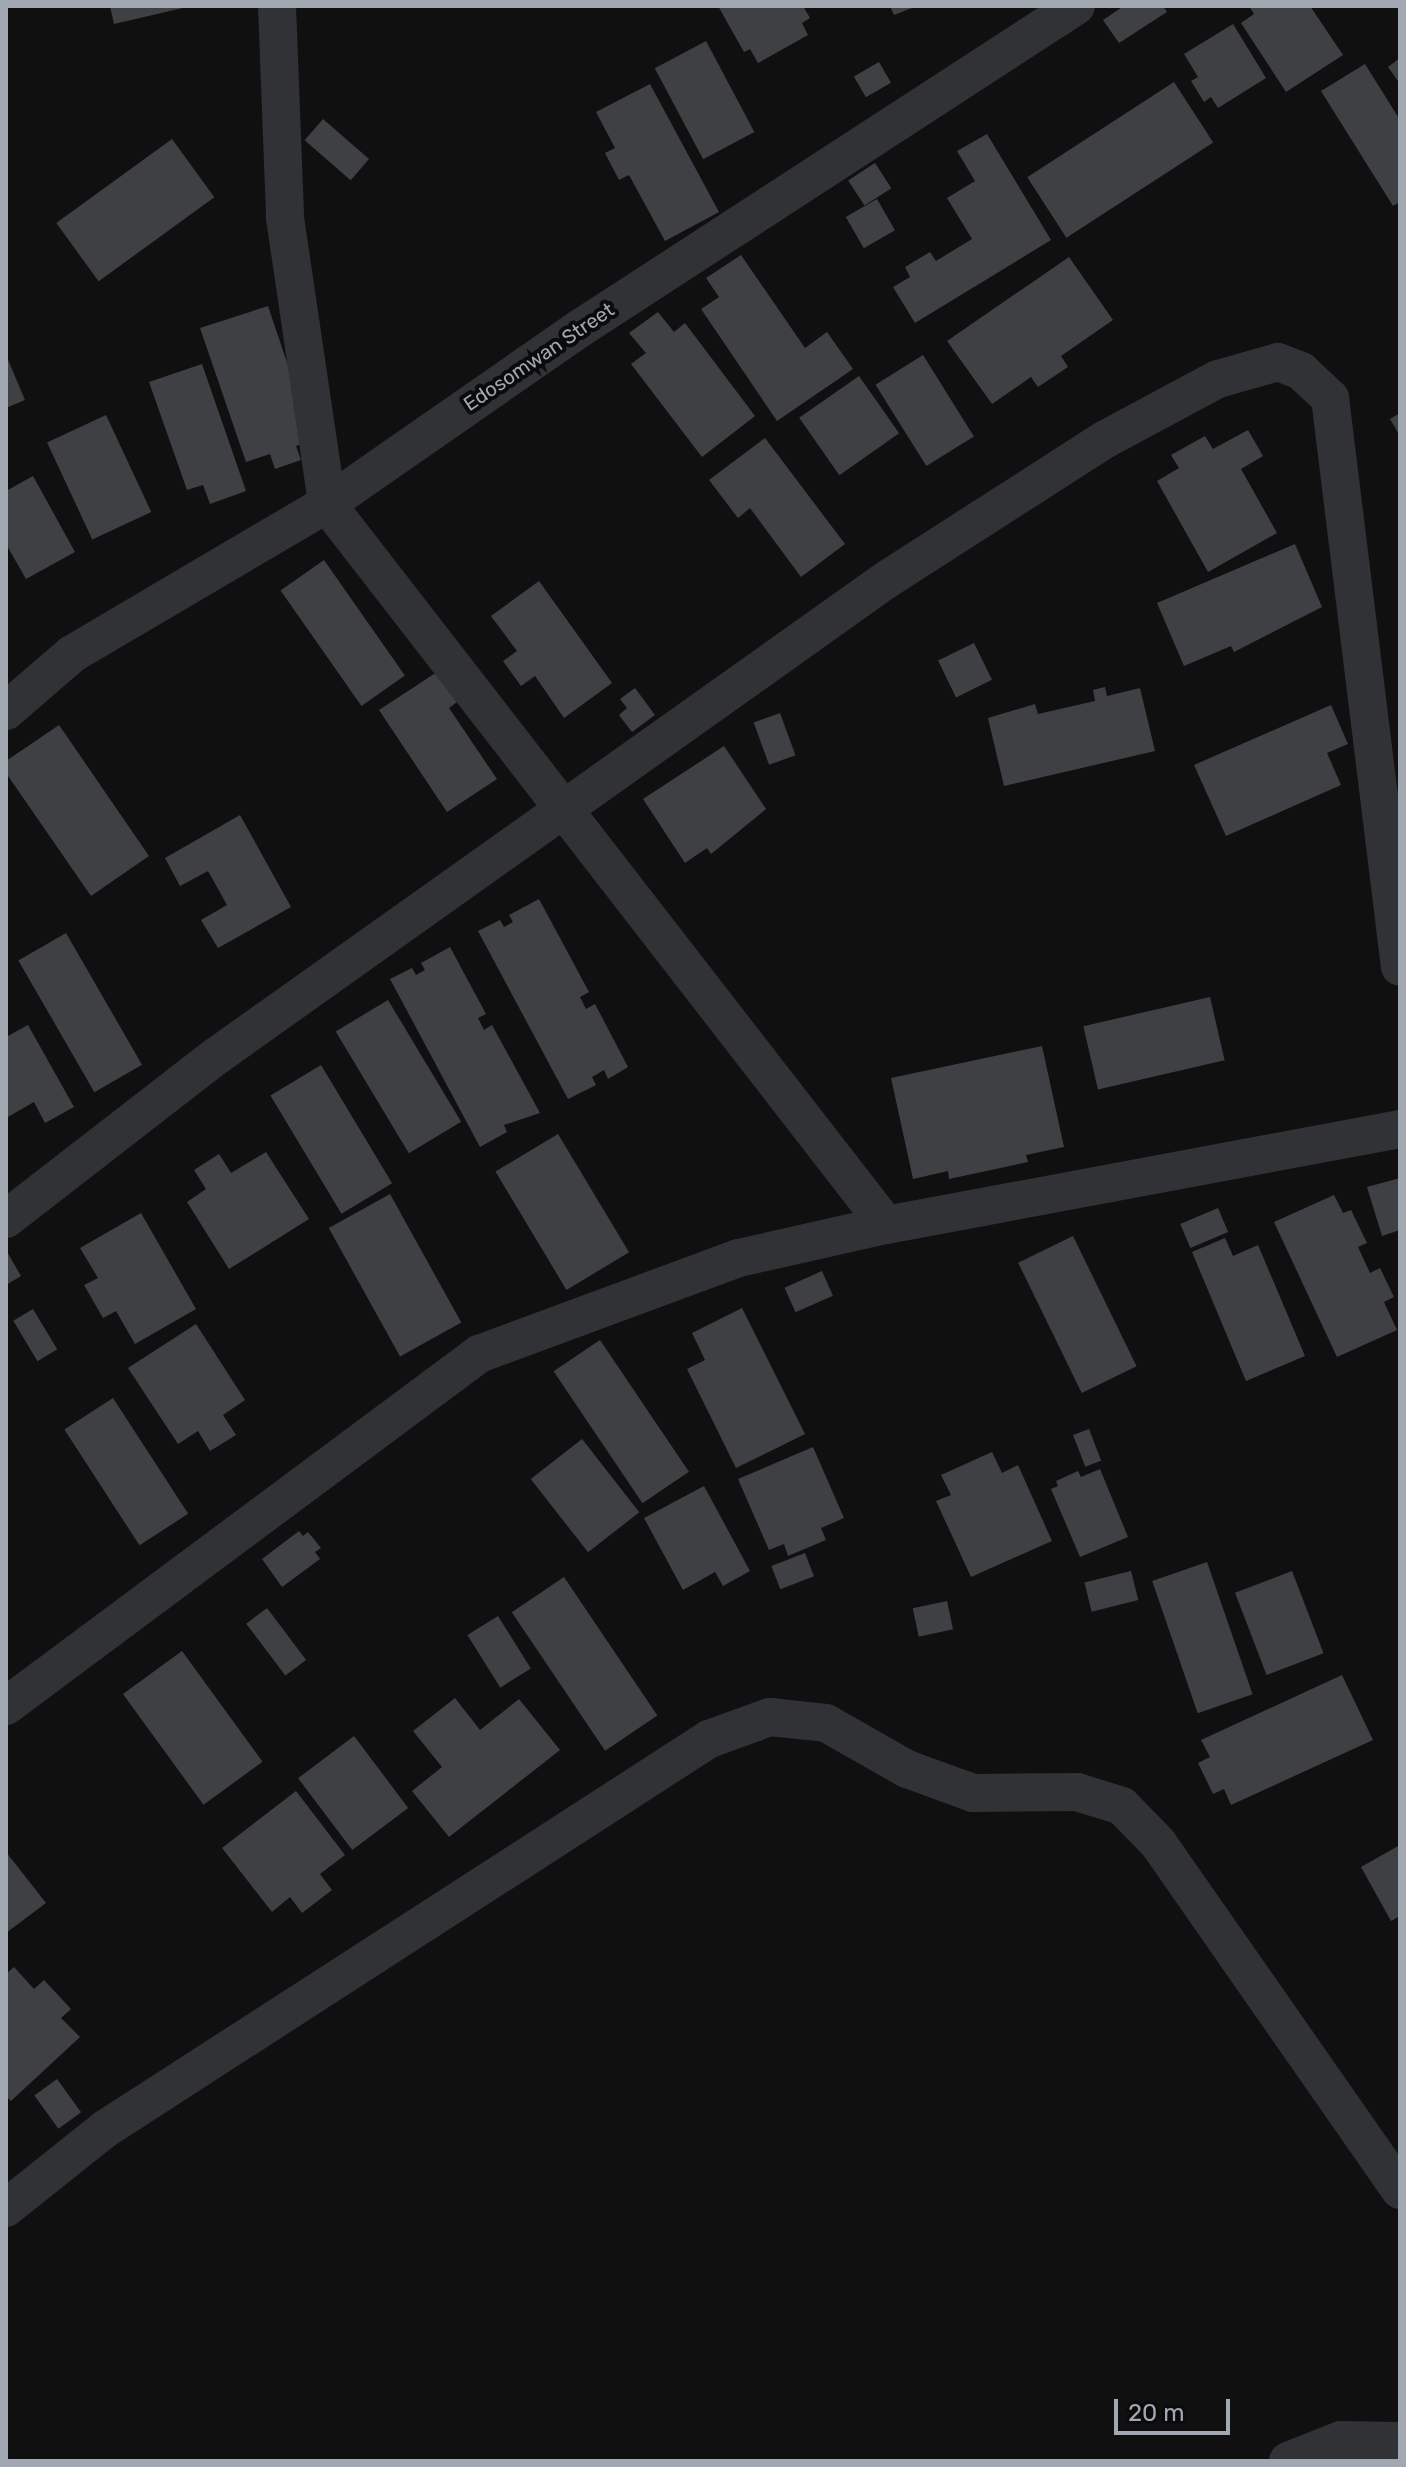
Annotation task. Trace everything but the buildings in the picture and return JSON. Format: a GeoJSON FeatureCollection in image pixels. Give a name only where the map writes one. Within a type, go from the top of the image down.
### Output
{"type":"FeatureCollection","features":[{"type":"Feature","properties":{"kind":"street"},"geometry":{"type":"LineString","coordinates":[[277,6],[285,218],[327,504],[886,1225]]}},
{"type":"Feature","properties":{"kind":"street","name":"Edosomwan Street"},"geometry":{"type":"LineString","coordinates":[[6,711],[72,654],[327,504],[582,327],[1076,6]]}},
{"type":"Feature","properties":{"kind":"street"},"geometry":{"type":"LineString","coordinates":[[6,1219],[215,1057],[567,810],[886,580],[1104,440],[1218,379],[1278,362],[1301,371],[1330,398],[1400,967]]}},
{"type":"Feature","properties":{"kind":"street"},"geometry":{"type":"LineString","coordinates":[[6,1706],[479,1354],[739,1258],[886,1225],[1400,1129]]}},
{"type":"Feature","properties":{"kind":"street"},"geometry":{"type":"LineString","coordinates":[[6,2208],[105,2129],[709,1739],[770,1717],[826,1723],[907,1769],[973,1793],[1077,1792],[1122,1806],[1158,1843],[1400,2190]]}},
{"type":"Feature","properties":{"kind":"street"},"geometry":{"type":"LineString","coordinates":[[1288,2461],[1341,2440],[1400,2441]]}}]}
